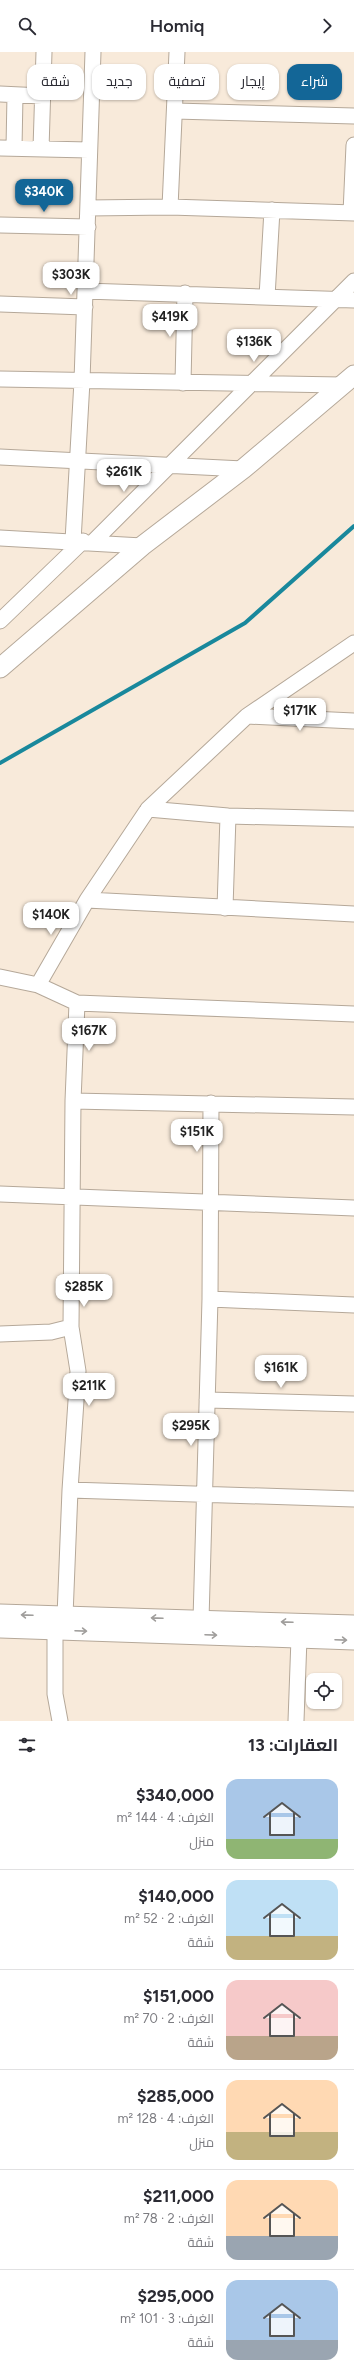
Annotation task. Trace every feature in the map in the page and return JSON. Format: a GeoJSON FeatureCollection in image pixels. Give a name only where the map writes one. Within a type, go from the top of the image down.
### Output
{"type":"FeatureCollection","features":[{"type":"Feature","properties":{"kind":"street"},"geometry":{"type":"LineString","coordinates":[[43,64],[44,52]]}},
{"type":"Feature","properties":{"kind":"street"},"geometry":{"type":"LineString","coordinates":[[83,541],[78,462],[88,227],[93,52]]}},
{"type":"Feature","properties":{"kind":"street"},"geometry":{"type":"LineString","coordinates":[[170,207],[177,52]]}},
{"type":"Feature","properties":{"kind":"street"},"geometry":{"type":"LineString","coordinates":[[0,94],[27,95]]}},
{"type":"Feature","properties":{"kind":"street"},"geometry":{"type":"LineString","coordinates":[[16,95],[7,148],[89,150]]}},
{"type":"Feature","properties":{"kind":"street"},"geometry":{"type":"LineString","coordinates":[[41,149],[42,100]]}},
{"type":"Feature","properties":{"kind":"street"},"geometry":{"type":"LineString","coordinates":[[175,111],[354,116]]}},
{"type":"Feature","properties":{"kind":"street"},"geometry":{"type":"LineString","coordinates":[[88,208],[170,207],[352,213],[354,145]]}},
{"type":"Feature","properties":{"kind":"street"},"geometry":{"type":"LineString","coordinates":[[267,297],[272,210]]}},
{"type":"Feature","properties":{"kind":"street"},"geometry":{"type":"LineString","coordinates":[[0,225],[88,227]]}},
{"type":"Feature","properties":{"kind":"street"},"geometry":{"type":"LineString","coordinates":[[0,621],[83,541],[173,464],[354,281]]}},
{"type":"Feature","properties":{"kind":"street"},"geometry":{"type":"LineString","coordinates":[[85,291],[185,293],[354,300]]}},
{"type":"Feature","properties":{"kind":"street"},"geometry":{"type":"LineString","coordinates":[[183,383],[185,293]]}},
{"type":"Feature","properties":{"kind":"street"},"geometry":{"type":"LineString","coordinates":[[0,304],[85,307]]}},
{"type":"Feature","properties":{"kind":"street"},"geometry":{"type":"LineString","coordinates":[[0,379],[252,384],[348,380]]}},
{"type":"Feature","properties":{"kind":"street"},"geometry":{"type":"LineString","coordinates":[[0,668],[142,546],[243,469],[348,380]]}},
{"type":"Feature","properties":{"kind":"street"},"geometry":{"type":"LineString","coordinates":[[0,457],[78,462],[173,464],[243,469]]}},
{"type":"Feature","properties":{"kind":"street"},"geometry":{"type":"LineString","coordinates":[[0,538],[83,541],[142,546]]}},
{"type":"Feature","properties":{"kind":"street"},"geometry":{"type":"LineString","coordinates":[[38,985],[86,900],[148,808],[247,716],[354,643]]}},
{"type":"Feature","properties":{"kind":"street"},"geometry":{"type":"LineString","coordinates":[[247,716],[354,721]]}},
{"type":"Feature","properties":{"kind":"street"},"geometry":{"type":"LineString","coordinates":[[148,808],[228,816],[354,819]]}},
{"type":"Feature","properties":{"kind":"street"},"geometry":{"type":"LineString","coordinates":[[225,908],[228,816]]}},
{"type":"Feature","properties":{"kind":"street"},"geometry":{"type":"LineString","coordinates":[[86,900],[354,914]]}},
{"type":"Feature","properties":{"kind":"street"},"geometry":{"type":"LineString","coordinates":[[0,977],[38,985],[77,1003],[354,1014]]}},
{"type":"Feature","properties":{"kind":"street"},"geometry":{"type":"LineString","coordinates":[[60,1721],[55,1694],[78,1370],[71,1327],[73,1101],[77,1003]]}},
{"type":"Feature","properties":{"kind":"street"},"geometry":{"type":"LineString","coordinates":[[73,1101],[211,1103],[354,1108]]}},
{"type":"Feature","properties":{"kind":"street"},"geometry":{"type":"LineString","coordinates":[[201,1620],[203,1496],[210,1299],[211,1103]]}},
{"type":"Feature","properties":{"kind":"street"},"geometry":{"type":"LineString","coordinates":[[0,1194],[354,1208]]}},
{"type":"Feature","properties":{"kind":"street"},"geometry":{"type":"LineString","coordinates":[[210,1299],[354,1305]]}},
{"type":"Feature","properties":{"kind":"street"},"geometry":{"type":"LineString","coordinates":[[0,1334],[51,1332],[71,1327]]}},
{"type":"Feature","properties":{"kind":"street"},"geometry":{"type":"LineString","coordinates":[[207,1400],[354,1404]]}},
{"type":"Feature","properties":{"kind":"street"},"geometry":{"type":"LineString","coordinates":[[70,1490],[203,1496],[354,1499]]}},
{"type":"Feature","properties":{"kind":"street"},"geometry":{"type":"LineString","coordinates":[[0,1614],[60,1623],[354,1640]]}},
{"type":"Feature","properties":{"kind":"street"},"geometry":{"type":"LineString","coordinates":[[0,1628],[60,1623],[201,1620],[354,1625]]}},
{"type":"Feature","properties":{"kind":"street"},"geometry":{"type":"LineString","coordinates":[[296,1721],[299,1638]]}},
{"type":"Feature","properties":{"kind":"waterway"},"geometry":{"type":"LineString","coordinates":[[0,763],[245,623],[354,526]]}}]}
